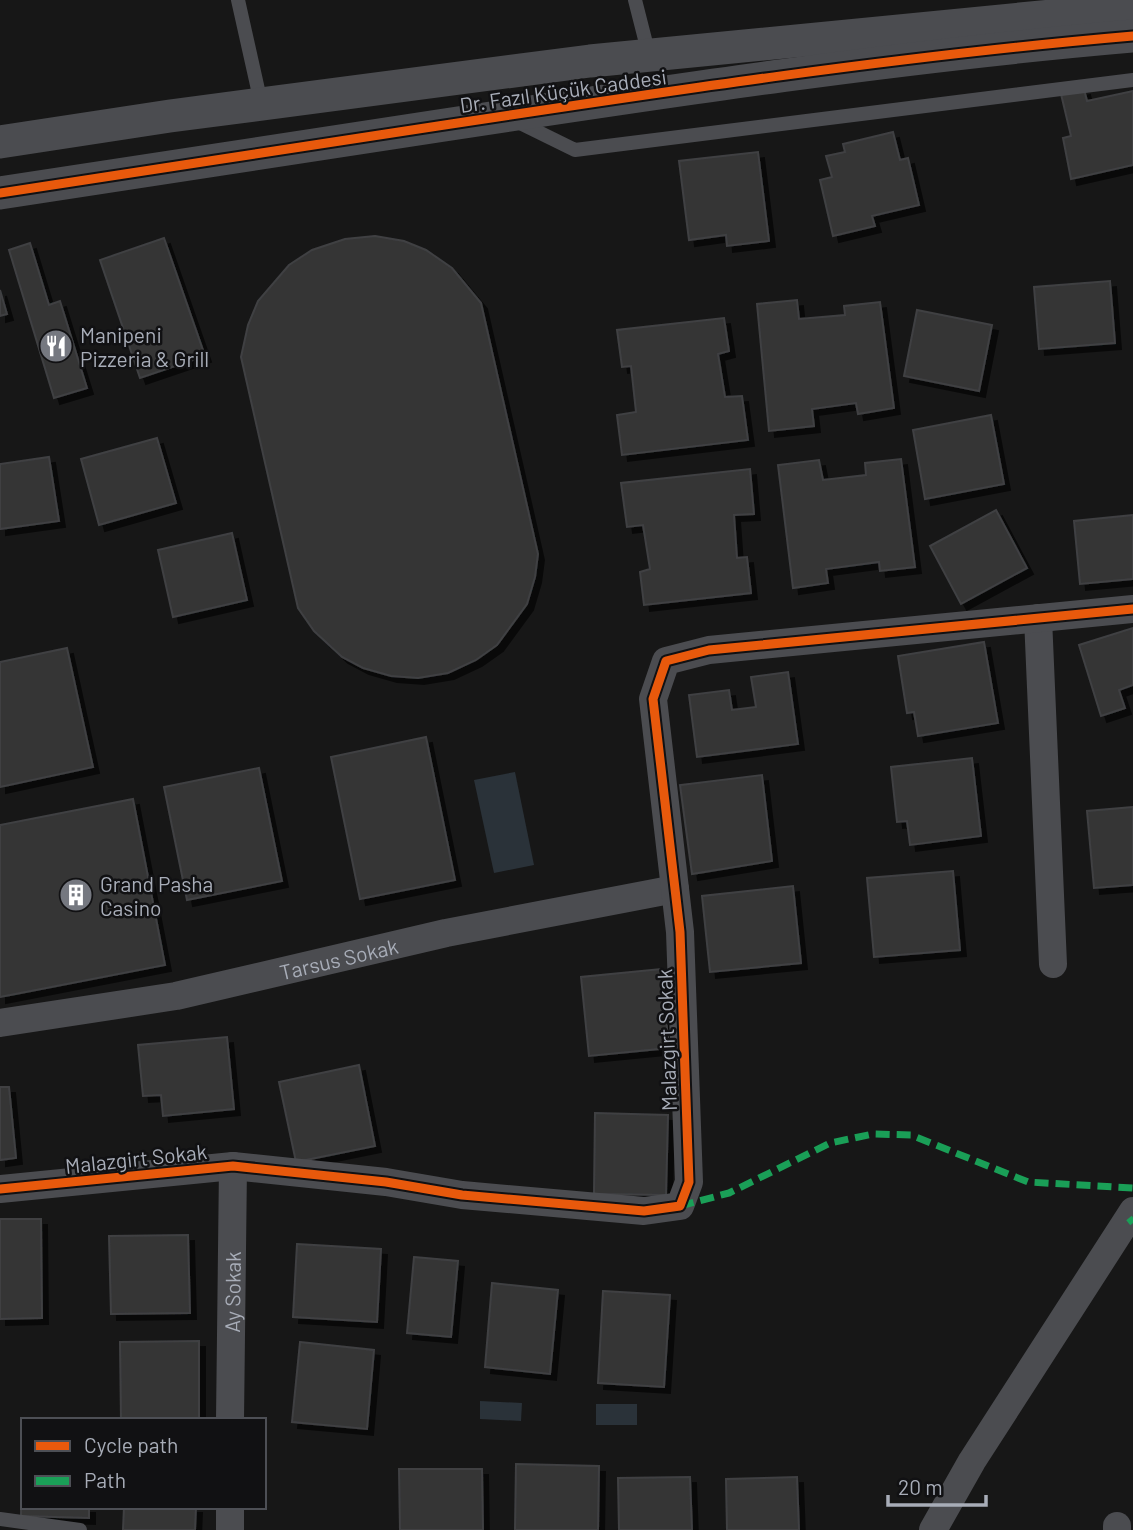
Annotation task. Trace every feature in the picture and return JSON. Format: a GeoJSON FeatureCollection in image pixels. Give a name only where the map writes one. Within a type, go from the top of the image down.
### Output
{"type":"FeatureCollection","features":[{"type":"Feature","properties":{"kind":"street"},"geometry":{"type":"LineString","coordinates":[[0,142],[426,80],[1133,8]]}},
{"type":"Feature","properties":{"kind":"street","name":"Dr. Fazıl Küçük Caddesi"},"geometry":{"type":"LineString","coordinates":[[0,194],[167,165],[634,96],[1046,44],[1133,36]]}},
{"type":"Feature","properties":{"kind":"street","name":"Malazgirt Sokak"},"geometry":{"type":"LineString","coordinates":[[0,1189],[233,1166],[501,1198],[644,1210],[680,1206],[689,1182],[680,932],[653,699],[666,661],[709,650],[1133,609]]}},
{"type":"Feature","properties":{"kind":"street"},"geometry":{"type":"LineString","coordinates":[[1038,618],[1053,964]]}},
{"type":"Feature","properties":{"kind":"street","name":"Tarsus Sokak"},"geometry":{"type":"LineString","coordinates":[[0,1023],[176,996],[446,933],[675,889]]}},
{"type":"Feature","properties":{"kind":"street","name":"Ay Sokak"},"geometry":{"type":"LineString","coordinates":[[230,1418],[233,1166]]}},
{"type":"Feature","properties":{"kind":"street"},"geometry":{"type":"LineString","coordinates":[[933,1530],[972,1461],[1133,1211]]}},
{"type":"Feature","properties":{"kind":"street"},"geometry":{"type":"LineString","coordinates":[[230,1509],[230,1530]]}},
{"type":"Feature","properties":{"kind":"lane"},"geometry":{"type":"LineString","coordinates":[[237,0],[261,103]]}},
{"type":"Feature","properties":{"kind":"lane"},"geometry":{"type":"LineString","coordinates":[[635,0],[649,56]]}},
{"type":"Feature","properties":{"kind":"lane"},"geometry":{"type":"LineString","coordinates":[[505,116],[575,150],[1133,80]]}},
{"type":"Feature","properties":{"kind":"lane"},"geometry":{"type":"LineString","coordinates":[[0,1518],[80,1530]]}},
{"type":"Feature","properties":{"kind":"shaded area"},"geometry":{"type":"Polygon","coordinates":[[[515,772],[534,865],[494,873],[474,780],[515,772]]]}},
{"type":"Feature","properties":{"kind":"shaded area"},"geometry":{"type":"Polygon","coordinates":[[[480,1401],[522,1403],[521,1421],[480,1419],[480,1401]]]}},
{"type":"Feature","properties":{"kind":"shaded area"},"geometry":{"type":"Polygon","coordinates":[[[596,1404],[637,1404],[637,1425],[596,1425],[596,1404]]]}},
{"type":"Feature","properties":{"kind":"building"},"geometry":{"type":"Polygon","coordinates":[[[1084,89],[1087,101],[1133,91],[1133,165],[1071,179],[1063,138],[1071,136],[1061,94],[1084,89]]]}},
{"type":"Feature","properties":{"kind":"building"},"geometry":{"type":"Polygon","coordinates":[[[893,132],[900,160],[908,158],[919,205],[872,216],[875,226],[833,236],[820,180],[832,177],[826,156],[845,152],[843,144],[893,132]]]}},
{"type":"Feature","properties":{"kind":"building"},"geometry":{"type":"Polygon","coordinates":[[[758,152],[769,241],[727,246],[726,235],[689,240],[679,161],[758,152]]]}},
{"type":"Feature","properties":{"kind":"building"},"geometry":{"type":"Polygon","coordinates":[[[375,236],[404,241],[426,250],[452,268],[481,303],[538,554],[527,604],[497,645],[476,660],[448,673],[418,678],[391,676],[363,668],[342,657],[314,631],[298,608],[241,357],[248,325],[258,301],[289,265],[312,250],[345,239],[375,236]]]}},
{"type":"Feature","properties":{"kind":"building"},"geometry":{"type":"Polygon","coordinates":[[[164,238],[205,356],[140,378],[100,260],[164,238]]]}},
{"type":"Feature","properties":{"kind":"building","name":"Manipeni Pizzeria & Grill"},"geometry":{"type":"Polygon","coordinates":[[[30,243],[49,305],[60,301],[87,388],[54,398],[9,250],[30,243]]]}},
{"type":"Feature","properties":{"kind":"building"},"geometry":{"type":"Polygon","coordinates":[[[1110,281],[1115,343],[1039,349],[1034,287],[1110,281]]]}},
{"type":"Feature","properties":{"kind":"building"},"geometry":{"type":"Polygon","coordinates":[[[0,290],[7,314],[0,316],[0,290]]]}},
{"type":"Feature","properties":{"kind":"building"},"geometry":{"type":"Polygon","coordinates":[[[797,300],[799,319],[845,315],[844,306],[880,302],[894,408],[858,414],[856,403],[812,409],[814,426],[769,431],[757,304],[797,300]]]}},
{"type":"Feature","properties":{"kind":"building"},"geometry":{"type":"Polygon","coordinates":[[[917,310],[992,325],[979,391],[904,376],[917,310]]]}},
{"type":"Feature","properties":{"kind":"building"},"geometry":{"type":"Polygon","coordinates":[[[724,318],[729,351],[718,354],[725,397],[742,396],[748,440],[622,455],[617,415],[636,412],[631,366],[622,367],[617,330],[724,318]]]}},
{"type":"Feature","properties":{"kind":"building"},"geometry":{"type":"Polygon","coordinates":[[[991,415],[1004,484],[925,499],[913,430],[991,415]]]}},
{"type":"Feature","properties":{"kind":"building"},"geometry":{"type":"Polygon","coordinates":[[[157,438],[176,503],[99,525],[81,459],[157,438]]]}},
{"type":"Feature","properties":{"kind":"building"},"geometry":{"type":"Polygon","coordinates":[[[49,457],[59,521],[0,529],[0,464],[49,457]]]}},
{"type":"Feature","properties":{"kind":"building"},"geometry":{"type":"Polygon","coordinates":[[[901,459],[915,567],[880,571],[879,562],[826,569],[828,583],[793,588],[778,465],[819,460],[823,480],[866,475],[865,463],[901,459]]]}},
{"type":"Feature","properties":{"kind":"building"},"geometry":{"type":"Polygon","coordinates":[[[750,469],[754,514],[734,515],[737,558],[747,557],[751,593],[644,605],[640,572],[650,569],[643,525],[627,527],[621,483],[750,469]]]}},
{"type":"Feature","properties":{"kind":"building"},"geometry":{"type":"Polygon","coordinates":[[[996,510],[1027,568],[961,604],[930,546],[996,510]]]}},
{"type":"Feature","properties":{"kind":"building"},"geometry":{"type":"Polygon","coordinates":[[[1133,515],[1133,579],[1080,584],[1074,521],[1133,515]]]}},
{"type":"Feature","properties":{"kind":"building"},"geometry":{"type":"Polygon","coordinates":[[[232,533],[247,600],[173,617],[158,550],[232,533]]]}},
{"type":"Feature","properties":{"kind":"building"},"geometry":{"type":"Polygon","coordinates":[[[1133,628],[1133,685],[1119,690],[1125,708],[1101,716],[1079,645],[1133,628]]]}},
{"type":"Feature","properties":{"kind":"building"},"geometry":{"type":"Polygon","coordinates":[[[984,642],[998,723],[918,736],[914,712],[907,713],[898,656],[984,642]]]}},
{"type":"Feature","properties":{"kind":"building"},"geometry":{"type":"Polygon","coordinates":[[[67,648],[93,767],[0,787],[0,662],[67,648]]]}},
{"type":"Feature","properties":{"kind":"building"},"geometry":{"type":"Polygon","coordinates":[[[788,672],[798,744],[697,757],[689,695],[729,690],[732,710],[756,707],[751,677],[788,672]]]}},
{"type":"Feature","properties":{"kind":"building"},"geometry":{"type":"Polygon","coordinates":[[[426,737],[455,880],[360,899],[331,757],[426,737]]]}},
{"type":"Feature","properties":{"kind":"building"},"geometry":{"type":"Polygon","coordinates":[[[972,758],[981,836],[910,845],[907,821],[897,822],[891,767],[972,758]]]}},
{"type":"Feature","properties":{"kind":"building"},"geometry":{"type":"Polygon","coordinates":[[[259,768],[282,881],[187,900],[164,787],[259,768]]]}},
{"type":"Feature","properties":{"kind":"building"},"geometry":{"type":"Polygon","coordinates":[[[762,775],[772,861],[692,874],[680,785],[762,775]]]}},
{"type":"Feature","properties":{"kind":"building","name":"Grand Pasha Casino"},"geometry":{"type":"Polygon","coordinates":[[[133,799],[165,965],[0,997],[0,825],[133,799]]]}},
{"type":"Feature","properties":{"kind":"building"},"geometry":{"type":"Polygon","coordinates":[[[1133,807],[1133,885],[1094,888],[1087,811],[1133,807]]]}},
{"type":"Feature","properties":{"kind":"building"},"geometry":{"type":"Polygon","coordinates":[[[953,871],[960,950],[874,957],[867,878],[953,871]]]}},
{"type":"Feature","properties":{"kind":"building"},"geometry":{"type":"Polygon","coordinates":[[[793,886],[801,963],[710,972],[702,896],[793,886]]]}},
{"type":"Feature","properties":{"kind":"building"},"geometry":{"type":"Polygon","coordinates":[[[661,969],[669,1048],[589,1056],[581,977],[661,969]]]}},
{"type":"Feature","properties":{"kind":"building"},"geometry":{"type":"Polygon","coordinates":[[[227,1037],[234,1109],[163,1116],[161,1095],[143,1096],[138,1045],[227,1037]]]}},
{"type":"Feature","properties":{"kind":"building"},"geometry":{"type":"Polygon","coordinates":[[[359,1065],[375,1146],[296,1162],[279,1082],[359,1065]]]}},
{"type":"Feature","properties":{"kind":"building"},"geometry":{"type":"Polygon","coordinates":[[[0,1087],[9,1087],[16,1158],[0,1160],[0,1087]]]}},
{"type":"Feature","properties":{"kind":"building"},"geometry":{"type":"Polygon","coordinates":[[[595,1113],[668,1115],[666,1195],[594,1194],[595,1113]]]}},
{"type":"Feature","properties":{"kind":"building"},"geometry":{"type":"Polygon","coordinates":[[[0,1219],[41,1219],[42,1318],[0,1319],[0,1219]]]}},
{"type":"Feature","properties":{"kind":"building"},"geometry":{"type":"Polygon","coordinates":[[[188,1235],[190,1313],[111,1314],[109,1236],[188,1235]]]}},
{"type":"Feature","properties":{"kind":"building"},"geometry":{"type":"Polygon","coordinates":[[[297,1244],[381,1249],[377,1322],[293,1317],[297,1244]]]}},
{"type":"Feature","properties":{"kind":"building"},"geometry":{"type":"Polygon","coordinates":[[[414,1257],[458,1261],[451,1337],[407,1333],[414,1257]]]}},
{"type":"Feature","properties":{"kind":"building"},"geometry":{"type":"Polygon","coordinates":[[[492,1283],[558,1290],[550,1374],[485,1367],[492,1283]]]}},
{"type":"Feature","properties":{"kind":"building"},"geometry":{"type":"Polygon","coordinates":[[[603,1291],[670,1295],[664,1387],[598,1383],[603,1291]]]}},
{"type":"Feature","properties":{"kind":"building"},"geometry":{"type":"Polygon","coordinates":[[[199,1341],[199,1418],[121,1418],[120,1342],[199,1341]]]}},
{"type":"Feature","properties":{"kind":"building"},"geometry":{"type":"Polygon","coordinates":[[[300,1342],[374,1350],[367,1429],[292,1422],[300,1342]]]}},
{"type":"Feature","properties":{"kind":"building"},"geometry":{"type":"Polygon","coordinates":[[[516,1464],[599,1466],[598,1530],[515,1530],[516,1464]]]}},
{"type":"Feature","properties":{"kind":"building"},"geometry":{"type":"Polygon","coordinates":[[[399,1469],[482,1469],[483,1530],[400,1530],[399,1469]]]}},
{"type":"Feature","properties":{"kind":"building"},"geometry":{"type":"Polygon","coordinates":[[[690,1477],[692,1530],[619,1530],[618,1478],[690,1477]]]}},
{"type":"Feature","properties":{"kind":"building"},"geometry":{"type":"Polygon","coordinates":[[[797,1477],[799,1530],[727,1530],[726,1479],[797,1477]]]}},
{"type":"Feature","properties":{"kind":"building"},"geometry":{"type":"Polygon","coordinates":[[[21,1509],[89,1509],[89,1518],[21,1516],[21,1509]]]}},
{"type":"Feature","properties":{"kind":"building"},"geometry":{"type":"Polygon","coordinates":[[[124,1509],[196,1509],[195,1530],[123,1530],[124,1509]]]}},
{"type":"Feature","properties":{"kind":"marked path"},"geometry":{"type":"LineString","coordinates":[[680,1206],[729,1193],[830,1143],[873,1134],[911,1135],[1028,1182],[1133,1188]]}},
{"type":"Feature","properties":{"kind":"marked path"},"geometry":{"type":"LineString","coordinates":[[1129,1218],[1133,1223]]}},
{"type":"Feature","properties":{"kind":"cycle path"},"geometry":{"type":"LineString","coordinates":[[0,193],[784,75],[1133,36]]}},
{"type":"Feature","properties":{"kind":"cycle path"},"geometry":{"type":"LineString","coordinates":[[0,1189],[233,1166],[386,1182],[462,1195],[644,1211],[680,1206],[689,1182],[680,932],[653,699],[666,661],[709,650],[1133,609]]}},
{"type":"Feature","properties":{"kind":"place","name":"Manipeni Pizzeria & Grill"},"geometry":{"type":"Point","coordinates":[56,346]}},
{"type":"Feature","properties":{"kind":"place","name":"Grand Pasha Casino"},"geometry":{"type":"Point","coordinates":[76,895]}}]}
